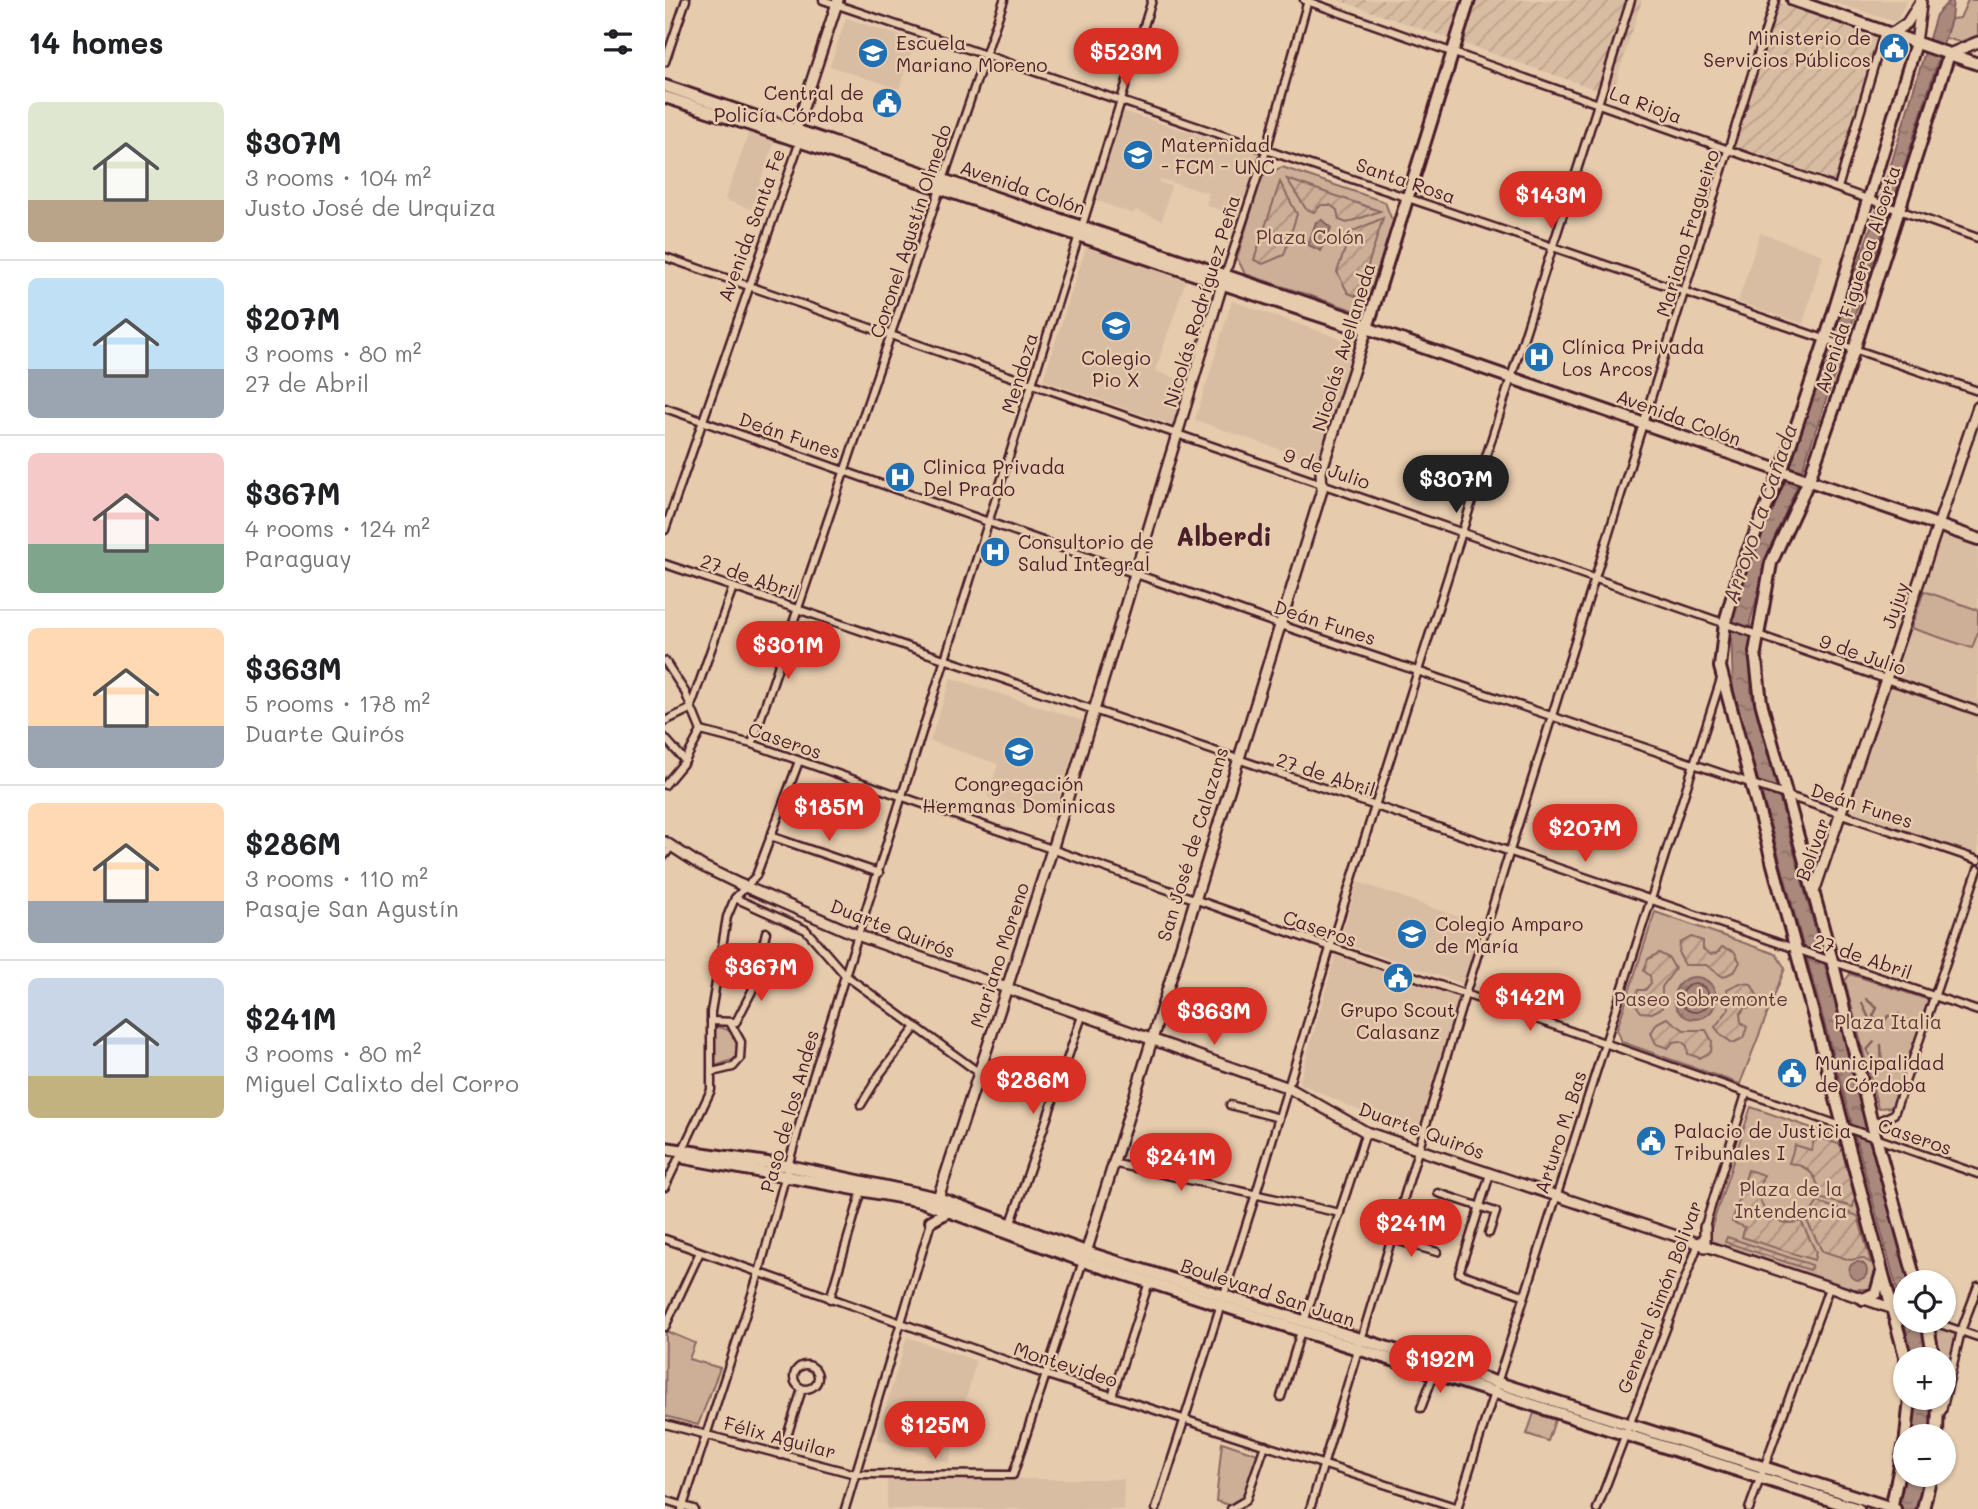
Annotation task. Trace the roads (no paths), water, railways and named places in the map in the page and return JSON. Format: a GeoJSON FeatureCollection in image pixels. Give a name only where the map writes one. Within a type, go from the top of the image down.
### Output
{"type":"FeatureCollection","features":[{"type":"Feature","properties":{"kind":"main road","name":"Nicolás Avellaneda"},"geometry":{"type":"LineString","coordinates":[[1367,328],[1469,0]]}},
{"type":"Feature","properties":{"kind":"main road"},"geometry":{"type":"LineString","coordinates":[[1793,0],[1978,64]]}},
{"type":"Feature","properties":{"kind":"main road","name":"Avenida Figueroa Alcorta"},"geometry":{"type":"LineString","coordinates":[[1893,1309],[1847,1129],[1721,679],[1725,622],[1744,556],[1780,472],[1825,341],[1916,43]]}},
{"type":"Feature","properties":{"kind":"main road","name":"Avenida Figueroa Alcorta"},"geometry":{"type":"LineString","coordinates":[[1912,1270],[1755,678],[1756,634],[1771,564],[1808,482],[1854,350],[1949,54]]}},
{"type":"Feature","properties":{"kind":"main road","name":"Avenida Colón"},"geometry":{"type":"LineString","coordinates":[[665,86],[798,135]]}},
{"type":"Feature","properties":{"kind":"main road","name":"Avenida Colón"},"geometry":{"type":"LineString","coordinates":[[665,97],[798,135],[1224,280],[1354,318],[1367,328],[1978,539]]}},
{"type":"Feature","properties":{"kind":"main road","name":"Boulevard San Juan"},"geometry":{"type":"LineString","coordinates":[[665,1148],[682,1154],[787,1171],[937,1202],[1010,1226],[1149,1282],[1222,1300]]}},
{"type":"Feature","properties":{"kind":"main road","name":"Boulevard San Juan"},"geometry":{"type":"LineString","coordinates":[[665,1155],[682,1154]]}},
{"type":"Feature","properties":{"kind":"main road","name":"Boulevard San Juan"},"geometry":{"type":"LineString","coordinates":[[787,1171],[863,1189],[937,1202],[949,1211],[1763,1474],[1858,1509]]}},
{"type":"Feature","properties":{"kind":"main road"},"geometry":{"type":"LineString","coordinates":[[931,1221],[949,1211]]}},
{"type":"Feature","properties":{"kind":"main road"},"geometry":{"type":"LineString","coordinates":[[1863,1299],[1872,1296],[1879,1287],[1881,1266]]}},
{"type":"Feature","properties":{"kind":"main road","name":"Boulevard San Juan"},"geometry":{"type":"LineString","coordinates":[[1360,1345],[1434,1374],[1495,1389]]}},
{"type":"Feature","properties":{"kind":"main road","name":"Boulevard San Juan"},"geometry":{"type":"LineString","coordinates":[[1763,1474],[1893,1509]]}},
{"type":"Feature","properties":{"kind":"main road"},"geometry":{"type":"LineString","coordinates":[[1893,1509],[1897,1487]]}},
{"type":"Feature","properties":{"kind":"main road"},"geometry":{"type":"LineString","coordinates":[[1923,1509],[1928,1487]]}},
{"type":"Feature","properties":{"kind":"street"},"geometry":{"type":"LineString","coordinates":[[665,62],[686,0]]}},
{"type":"Feature","properties":{"kind":"street","name":"Santa Rosa"},"geometry":{"type":"LineString","coordinates":[[823,0],[837,2],[985,57],[1267,148],[1825,341],[1978,391]]}},
{"type":"Feature","properties":{"kind":"street","name":"Coronel Agustín Olmedo"},"geometry":{"type":"LineString","coordinates":[[752,744],[1004,0]]}},
{"type":"Feature","properties":{"kind":"street","name":"Mendoza"},"geometry":{"type":"LineString","coordinates":[[990,521],[1152,0]]}},
{"type":"Feature","properties":{"kind":"street","name":"La Rioja"},"geometry":{"type":"LineString","coordinates":[[1306,0],[1978,238]]}},
{"type":"Feature","properties":{"kind":"street","name":"Nicolás Rodríguez Peña"},"geometry":{"type":"LineString","coordinates":[[1136,572],[1224,280],[1267,148],[1306,0]]}},
{"type":"Feature","properties":{"kind":"street"},"geometry":{"type":"LineString","coordinates":[[1156,1509],[1289,1088],[1330,948],[1631,0]]}},
{"type":"Feature","properties":{"kind":"street","name":"Mariano Fragueiro"},"geometry":{"type":"LineString","coordinates":[[1310,1509],[1465,995],[1512,853],[1775,0]]}},
{"type":"Feature","properties":{"kind":"street"},"geometry":{"type":"LineString","coordinates":[[1838,188],[1888,33],[1907,23],[1921,0]]}},
{"type":"Feature","properties":{"kind":"street"},"geometry":{"type":"LineString","coordinates":[[1916,43],[1921,0]]}},
{"type":"Feature","properties":{"kind":"street","name":"Avenida Santa Fe"},"geometry":{"type":"LineString","coordinates":[[665,530],[798,135],[837,2]]}},
{"type":"Feature","properties":{"kind":"street"},"geometry":{"type":"LineString","coordinates":[[1949,54],[1978,42]]}},
{"type":"Feature","properties":{"kind":"street","name":"9 de Julio"},"geometry":{"type":"LineString","coordinates":[[665,257],[1320,481],[1978,711]]}},
{"type":"Feature","properties":{"kind":"street","name":"Nicolás Avellaneda"},"geometry":{"type":"LineString","coordinates":[[1278,624],[1322,490],[1320,481],[1367,328]]}},
{"type":"Feature","properties":{"kind":"street","name":"Jujuy"},"geometry":{"type":"LineString","coordinates":[[1843,814],[1978,407]]}},
{"type":"Feature","properties":{"kind":"street","name":"Deán Funes"},"geometry":{"type":"LineString","coordinates":[[667,410],[1136,572],[1278,624],[1978,860]]}},
{"type":"Feature","properties":{"kind":"street","name":"Paso de los Andes"},"geometry":{"type":"LineString","coordinates":[[682,1507],[759,1273],[857,935],[904,798],[990,521]]}},
{"type":"Feature","properties":{"kind":"street","name":"27 de Abril"},"geometry":{"type":"LineString","coordinates":[[665,564],[1978,1012]]}},
{"type":"Feature","properties":{"kind":"street","name":"Mariano Moreno"},"geometry":{"type":"LineString","coordinates":[[845,1509],[931,1221],[1052,850],[1136,572]]}},
{"type":"Feature","properties":{"kind":"street"},"geometry":{"type":"LineString","coordinates":[[665,721],[690,709],[733,587]]}},
{"type":"Feature","properties":{"kind":"street","name":"San José de Calazans"},"geometry":{"type":"LineString","coordinates":[[1013,1475],[1085,1256],[1278,624]]}},
{"type":"Feature","properties":{"kind":"street"},"geometry":{"type":"LineString","coordinates":[[665,661],[685,692],[701,731],[685,761],[665,785]]}},
{"type":"Feature","properties":{"kind":"street","name":"Arturo M. Bas"},"geometry":{"type":"LineString","coordinates":[[1458,1509],[1523,1295],[1721,679]]}},
{"type":"Feature","properties":{"kind":"street","name":"Caseros"},"geometry":{"type":"LineString","coordinates":[[701,731],[752,744],[1193,901],[1978,1174]]}},
{"type":"Feature","properties":{"kind":"street"},"geometry":{"type":"LineString","coordinates":[[665,738],[685,761]]}},
{"type":"Feature","properties":{"kind":"street"},"geometry":{"type":"LineString","coordinates":[[665,1187],[711,1090],[711,1021],[726,924],[735,898],[756,876],[799,761]]}},
{"type":"Feature","properties":{"kind":"street","name":"Bolívar"},"geometry":{"type":"LineString","coordinates":[[1813,896],[1843,814]]}},
{"type":"Feature","properties":{"kind":"street"},"geometry":{"type":"LineString","coordinates":[[665,836],[702,866]]}},
{"type":"Feature","properties":{"kind":"street"},"geometry":{"type":"LineString","coordinates":[[770,836],[879,873]]}},
{"type":"Feature","properties":{"kind":"street","name":"Duarte Quirós"},"geometry":{"type":"LineString","coordinates":[[668,850],[857,935],[1289,1088],[1366,1132],[1893,1309]]}},
{"type":"Feature","properties":{"kind":"street"},"geometry":{"type":"LineString","coordinates":[[1872,1124],[1894,1114],[1978,869]]}},
{"type":"Feature","properties":{"kind":"street"},"geometry":{"type":"LineString","coordinates":[[735,898],[806,930],[845,975],[978,1072]]}},
{"type":"Feature","properties":{"kind":"street"},"geometry":{"type":"LineString","coordinates":[[711,1021],[731,1024],[736,1022],[752,990],[766,932]]}},
{"type":"Feature","properties":{"kind":"street"},"geometry":{"type":"LineString","coordinates":[[1010,1226],[1082,1016]]}},
{"type":"Feature","properties":{"kind":"street"},"geometry":{"type":"LineString","coordinates":[[712,1072],[733,1067],[740,1059],[741,1042],[731,1024]]}},
{"type":"Feature","properties":{"kind":"street"},"geometry":{"type":"LineString","coordinates":[[862,1105],[880,1074],[916,1027]]}},
{"type":"Feature","properties":{"kind":"street","name":"General Simón Bolivar"},"geometry":{"type":"LineString","coordinates":[[1705,1227],[1745,1094]]}},
{"type":"Feature","properties":{"kind":"street"},"geometry":{"type":"LineString","coordinates":[[1230,1105],[1279,1118]]}},
{"type":"Feature","properties":{"kind":"street"},"geometry":{"type":"LineString","coordinates":[[1281,1397],[1366,1132]]}},
{"type":"Feature","properties":{"kind":"street"},"geometry":{"type":"LineString","coordinates":[[1112,1163],[1255,1197],[1340,1213]]}},
{"type":"Feature","properties":{"kind":"street"},"geometry":{"type":"LineString","coordinates":[[1490,1174],[1459,1273],[1523,1295]]}},
{"type":"Feature","properties":{"kind":"street"},"geometry":{"type":"LineString","coordinates":[[830,1299],[863,1189]]}},
{"type":"Feature","properties":{"kind":"street"},"geometry":{"type":"LineString","coordinates":[[1438,1194],[1496,1212],[1489,1233]]}},
{"type":"Feature","properties":{"kind":"street"},"geometry":{"type":"LineString","coordinates":[[1702,1245],[1705,1227]]}},
{"type":"Feature","properties":{"kind":"street","name":"Montevideo"},"geometry":{"type":"LineString","coordinates":[[665,1239],[1047,1375],[1458,1509]]}},
{"type":"Feature","properties":{"kind":"street"},"geometry":{"type":"LineString","coordinates":[[1392,1239],[1437,1252]]}},
{"type":"Feature","properties":{"kind":"street","name":"General Simón Bolivar"},"geometry":{"type":"LineString","coordinates":[[1597,1509],[1626,1430],[1702,1245]]}},
{"type":"Feature","properties":{"kind":"street"},"geometry":{"type":"LineString","coordinates":[[665,1327],[700,1252]]}},
{"type":"Feature","properties":{"kind":"street"},"geometry":{"type":"LineString","coordinates":[[1112,1396],[1149,1282]]}},
{"type":"Feature","properties":{"kind":"street"},"geometry":{"type":"LineString","coordinates":[[1940,1424],[1961,1331],[1978,1286]]}},
{"type":"Feature","properties":{"kind":"street"},"geometry":{"type":"LineString","coordinates":[[1749,1509],[1829,1288]]}},
{"type":"Feature","properties":{"kind":"street"},"geometry":{"type":"LineString","coordinates":[[1956,1329],[1978,1337]]}},
{"type":"Feature","properties":{"kind":"street"},"geometry":{"type":"LineString","coordinates":[[810,1365],[818,1375],[817,1383],[810,1389],[801,1389],[794,1381],[794,1373],[798,1367],[810,1365]]}},
{"type":"Feature","properties":{"kind":"street"},"geometry":{"type":"LineString","coordinates":[[1421,1408],[1434,1374]]}},
{"type":"Feature","properties":{"kind":"street"},"geometry":{"type":"LineString","coordinates":[[781,1455],[801,1389]]}},
{"type":"Feature","properties":{"kind":"street","name":"Félix Aguilar"},"geometry":{"type":"LineString","coordinates":[[665,1424],[855,1474],[1013,1475]]}},
{"type":"Feature","properties":{"kind":"street"},"geometry":{"type":"LineString","coordinates":[[1222,1508],[1229,1509],[1246,1500],[1265,1445]]}},
{"type":"Feature","properties":{"kind":"street"},"geometry":{"type":"LineString","coordinates":[[665,1500],[694,1509]]}},
{"type":"Feature","properties":{"kind":"water"},"geometry":{"type":"Polygon","coordinates":[[[1953,0],[1951,19],[1892,205],[1795,491],[1772,543],[1750,622],[1751,693],[1907,1270],[1893,1270],[1893,1275],[1733,688],[1731,629],[1756,539],[1780,488],[1880,201],[1936,15],[1953,0]]]}},
{"type":"Feature","properties":{"kind":"water"},"geometry":{"type":"Polygon","coordinates":[[[1322,220],[1331,228],[1321,251],[1308,245],[1316,222],[1322,220]]]}},
{"type":"Feature","properties":{"kind":"water"},"geometry":{"type":"Polygon","coordinates":[[[1695,977],[1710,983],[1716,998],[1710,1013],[1695,1019],[1680,1013],[1674,998],[1680,983],[1695,977]]]}},
{"type":"Feature","properties":{"kind":"water"},"geometry":{"type":"Polygon","coordinates":[[[1854,1262],[1862,1262],[1867,1271],[1865,1278],[1854,1280],[1849,1275],[1849,1267],[1854,1262]]]}},
{"type":"Feature","properties":{"kind":"water"},"geometry":{"type":"Polygon","coordinates":[[[1907,1333],[1925,1333],[1928,1347],[1909,1347],[1907,1333]]]}},
{"type":"Feature","properties":{"kind":"water"},"geometry":{"type":"Polygon","coordinates":[[[1914,1410],[1934,1410],[1934,1424],[1914,1424],[1914,1410]]]}},
{"type":"Feature","properties":{"kind":"water"},"geometry":{"type":"Polygon","coordinates":[[[1903,1487],[1923,1487],[1918,1509],[1898,1509],[1903,1487]]]}},
{"type":"Feature","properties":{"kind":"waterway"},"geometry":{"type":"LineString","coordinates":[[1866,999],[1877,1008],[1873,1016],[1877,1024]]}},
{"type":"Feature","properties":{"kind":"waterway"},"geometry":{"type":"LineString","coordinates":[[1862,1003],[1871,1023]]}},
{"type":"Feature","properties":{"kind":"waterway"},"geometry":{"type":"LineString","coordinates":[[1884,1022],[1888,1016],[1899,1014]]}},
{"type":"Feature","properties":{"kind":"waterway"},"geometry":{"type":"LineString","coordinates":[[1874,1042],[1867,1050],[1876,1069]]}},
{"type":"Feature","properties":{"kind":"waterway"},"geometry":{"type":"LineString","coordinates":[[1881,1045],[1882,1069]]}},
{"type":"Feature","properties":{"kind":"place","name":"Ministerio de Servicios Públicos"},"geometry":{"type":"Point","coordinates":[1894,48]}},
{"type":"Feature","properties":{"kind":"place","name":"Escuela Mariano Moreno"},"geometry":{"type":"Point","coordinates":[873,53]}},
{"type":"Feature","properties":{"kind":"place","name":"Central de Policía Córdoba"},"geometry":{"type":"Point","coordinates":[887,103]}},
{"type":"Feature","properties":{"kind":"place","name":"Maternidad - FCM - UNC"},"geometry":{"type":"Point","coordinates":[1138,155]}},
{"type":"Feature","properties":{"kind":"place","name":"Colegio Pio X"},"geometry":{"type":"Point","coordinates":[1116,326]}},
{"type":"Feature","properties":{"kind":"place","name":"Clínica Privada Los Arcos"},"geometry":{"type":"Point","coordinates":[1539,357]}},
{"type":"Feature","properties":{"kind":"place","name":"Clinica Privada Del Prado"},"geometry":{"type":"Point","coordinates":[900,477]}},
{"type":"Feature","properties":{"kind":"place","name":"Consultorio de Salud Integral"},"geometry":{"type":"Point","coordinates":[995,552]}},
{"type":"Feature","properties":{"kind":"place","name":"Congregación Hermanas Dominicas"},"geometry":{"type":"Point","coordinates":[1019,752]}},
{"type":"Feature","properties":{"kind":"place","name":"Colegio Amparo de María"},"geometry":{"type":"Point","coordinates":[1412,934]}},
{"type":"Feature","properties":{"kind":"place","name":"Grupo Scout Calasanz"},"geometry":{"type":"Point","coordinates":[1398,978]}},
{"type":"Feature","properties":{"kind":"place","name":"Municipalidad de Córdoba"},"geometry":{"type":"Point","coordinates":[1792,1073]}},
{"type":"Feature","properties":{"kind":"place","name":"Palacio de Justicia Tribunales I"},"geometry":{"type":"Point","coordinates":[1651,1141]}},
{"type":"Feature","properties":{"kind":"district","name":"Alberdi"},"geometry":{"type":"Point","coordinates":[1224,536]}},
{"type":"Feature","properties":{"kind":"park label","name":"Plaza Colón"},"geometry":{"type":"Point","coordinates":[1310,236]}},
{"type":"Feature","properties":{"kind":"park label","name":"Paseo Sobremonte"},"geometry":{"type":"Point","coordinates":[1701,998]}},
{"type":"Feature","properties":{"kind":"park label","name":"Plaza Italia"},"geometry":{"type":"Point","coordinates":[1888,1021]}},
{"type":"Feature","properties":{"kind":"park label","name":"Plaza de la Intendencia"},"geometry":{"type":"Point","coordinates":[1791,1199]}},
{"type":"Feature","properties":{"kind":"water label","name":"Arroyo La Cañada"},"geometry":{"type":"Point","coordinates":[1759,513]}}]}
